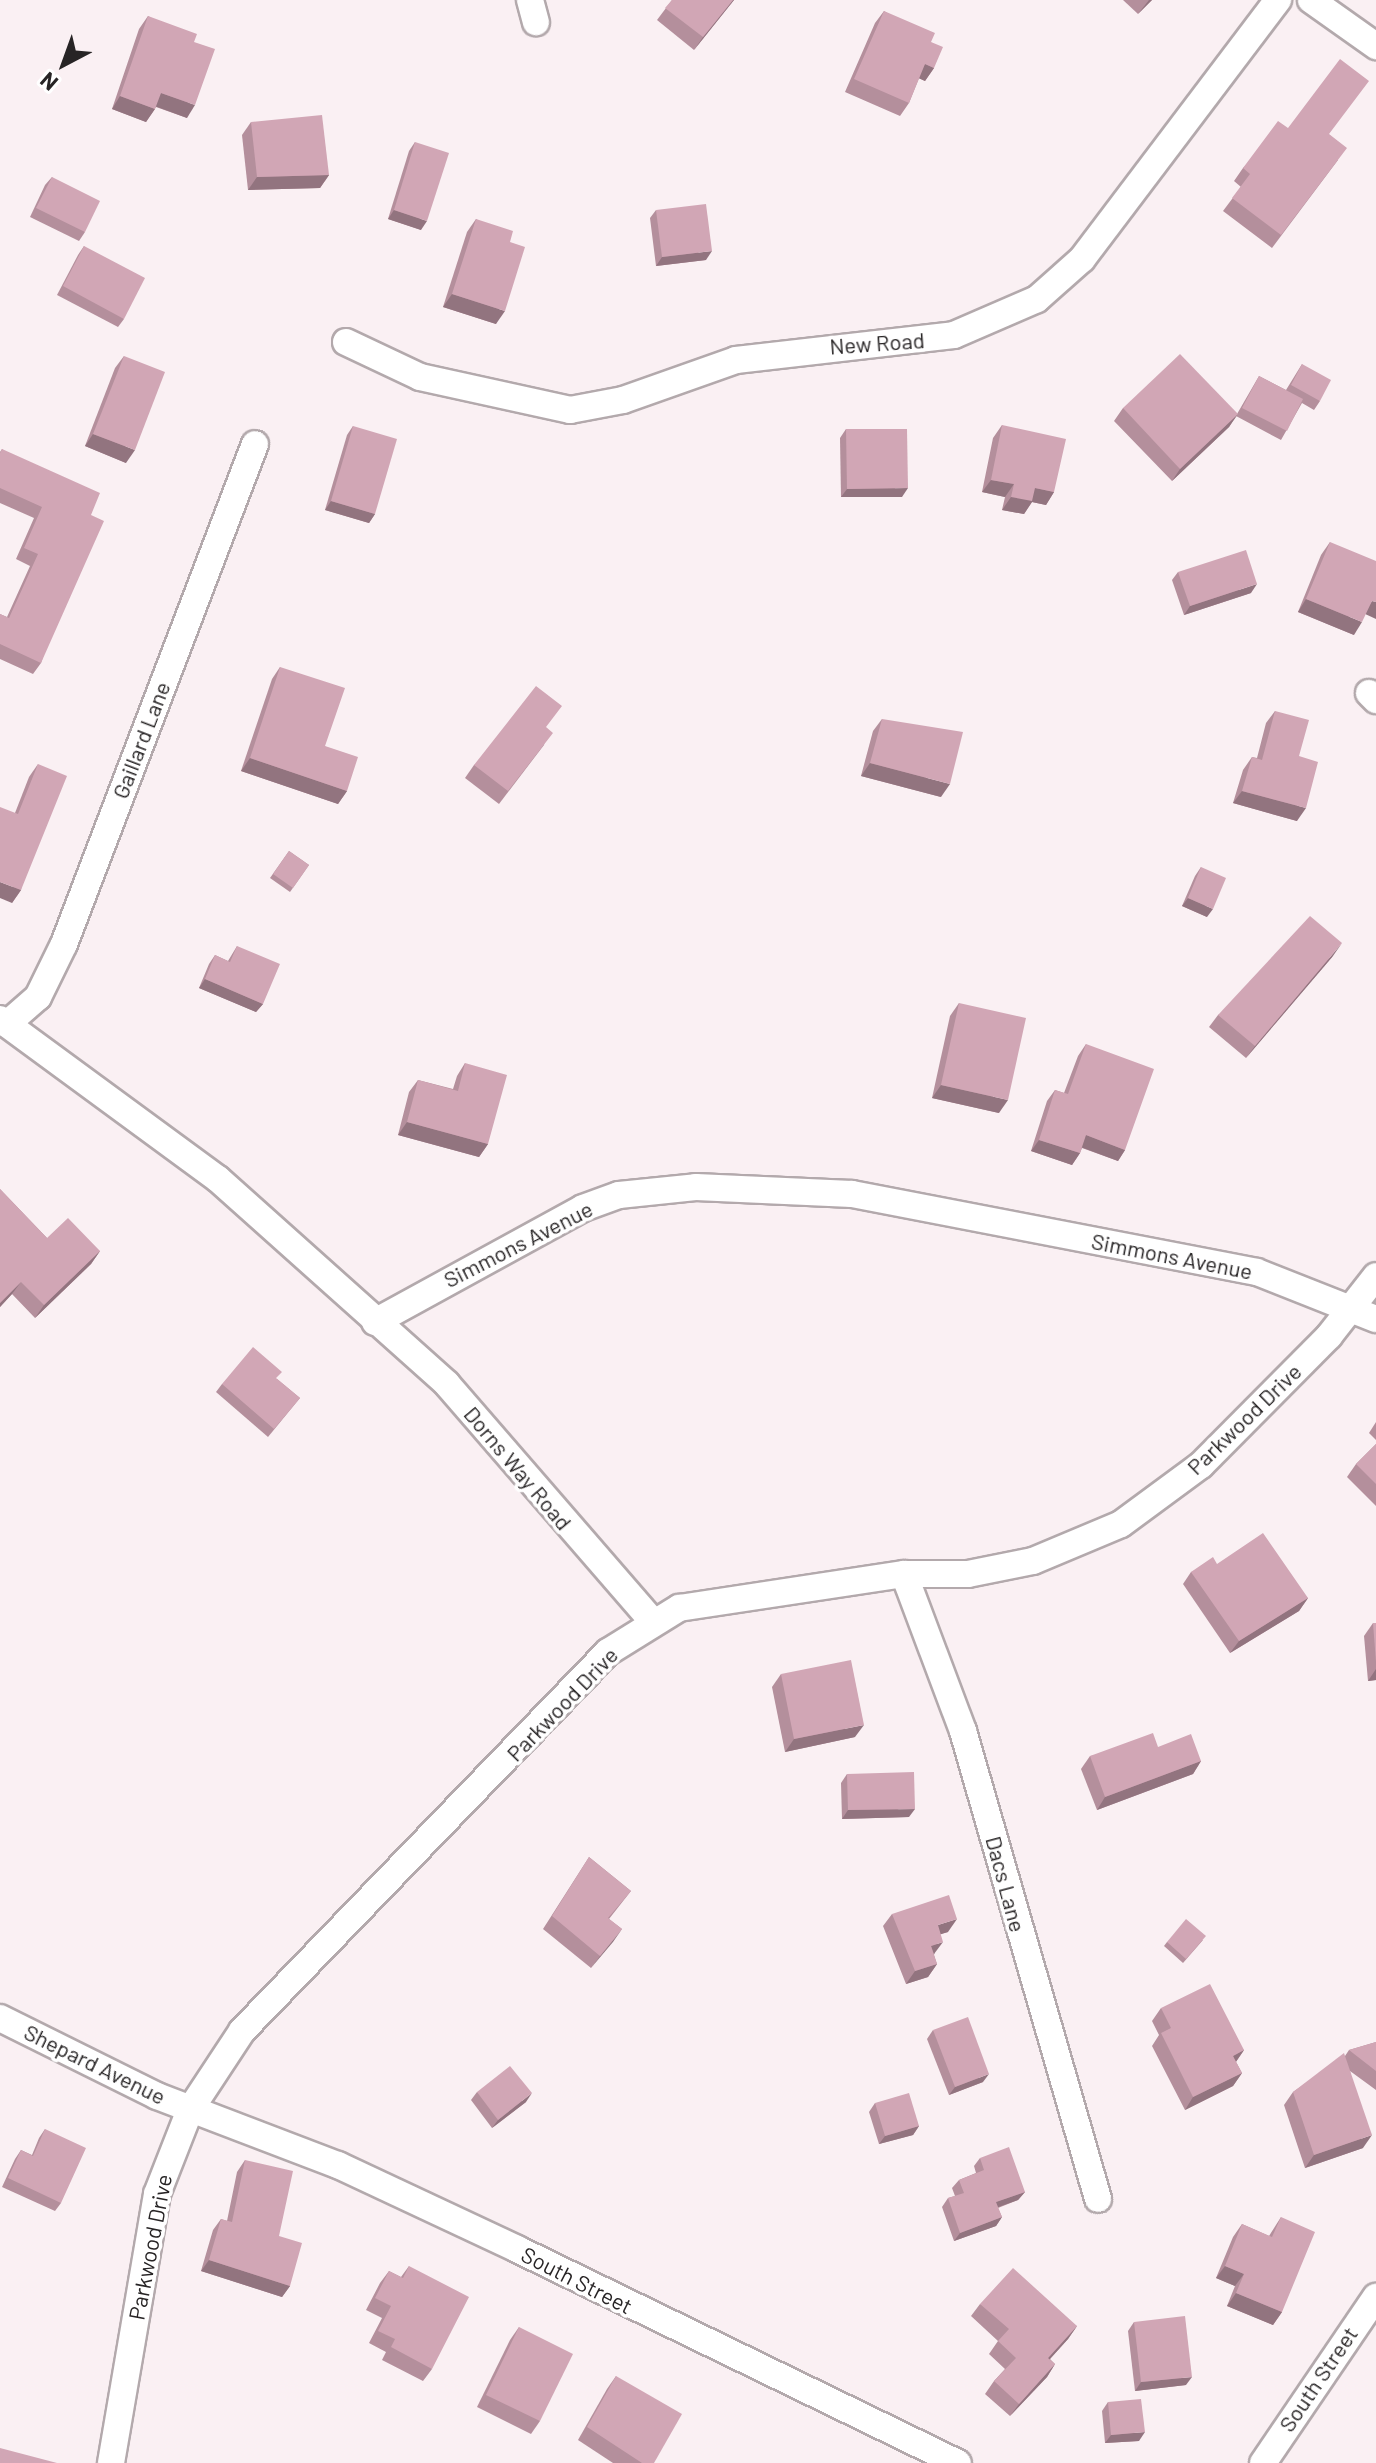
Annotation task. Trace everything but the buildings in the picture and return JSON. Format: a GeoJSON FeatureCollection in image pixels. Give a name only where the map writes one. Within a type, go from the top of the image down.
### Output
{"type":"FeatureCollection","features":[{"type":"Feature","properties":{"kind":"street","name":"New Road"},"geometry":{"type":"LineString","coordinates":[[346,342],[420,377],[570,410],[623,400],[736,360],[797,348],[923,341],[968,330],[1037,299],[1082,259],[1278,0]]}},
{"type":"Feature","properties":{"kind":"street"},"geometry":{"type":"LineString","coordinates":[[1321,7],[1376,46]]}},
{"type":"Feature","properties":{"kind":"street","name":"Gaillard Lane"},"geometry":{"type":"LineString","coordinates":[[4,1021],[38,997],[64,944],[255,444]]}},
{"type":"Feature","properties":{"kind":"street"},"geometry":{"type":"LineString","coordinates":[[4,1021],[218,1179],[375,1322]]}},
{"type":"Feature","properties":{"kind":"street","name":"Simmons Avenue"},"geometry":{"type":"LineString","coordinates":[[375,1322],[583,1208],[619,1195],[696,1187],[852,1194],[1257,1272],[1352,1305],[1376,1319]]}},
{"type":"Feature","properties":{"kind":"street","name":"Parkwood Drive"},"geometry":{"type":"LineString","coordinates":[[111,2463],[157,2194],[190,2110],[242,2031],[608,1652],[653,1622],[724,1599],[904,1574],[968,1574],[1033,1561],[1121,1524],[1201,1465],[1376,1276]]}},
{"type":"Feature","properties":{"kind":"street","name":"Dorns Way Road"},"geometry":{"type":"LineString","coordinates":[[375,1322],[447,1384],[653,1622]]}},
{"type":"Feature","properties":{"kind":"street","name":"Dacs Lane"},"geometry":{"type":"LineString","coordinates":[[904,1574],[963,1731],[1098,2199]]}},
{"type":"Feature","properties":{"kind":"street","name":"Shepard Avenue"},"geometry":{"type":"LineString","coordinates":[[0,2018],[190,2110]]}},
{"type":"Feature","properties":{"kind":"street","name":"South Street"},"geometry":{"type":"LineString","coordinates":[[190,2110],[338,2165],[958,2463]]}},
{"type":"Feature","properties":{"kind":"street","name":"South Street"},"geometry":{"type":"LineString","coordinates":[[1263,2463],[1376,2297]]}}]}
